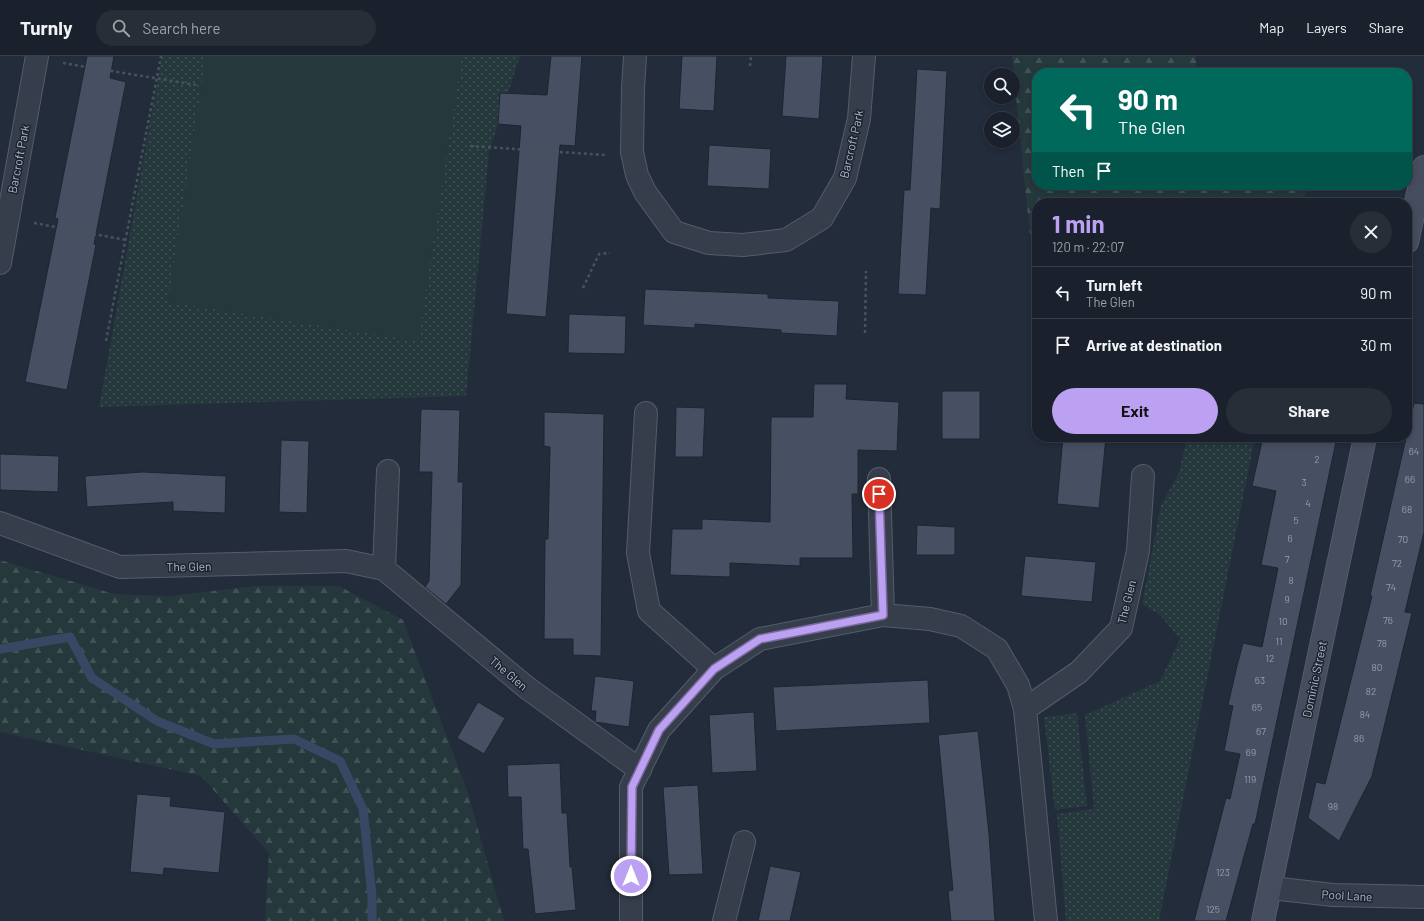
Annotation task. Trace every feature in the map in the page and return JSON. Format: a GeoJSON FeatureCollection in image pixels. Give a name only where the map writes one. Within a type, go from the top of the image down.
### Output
{"type":"FeatureCollection","features":[{"type":"Feature","properties":{"kind":"main road"},"geometry":{"type":"LineString","coordinates":[[1412,220],[1424,167]]}},
{"type":"Feature","properties":{"kind":"main road","name":"Dominic Street"},"geometry":{"type":"LineString","coordinates":[[1263,921],[1364,442]]}},
{"type":"Feature","properties":{"kind":"street","name":"Barcroft Park"},"geometry":{"type":"LineString","coordinates":[[635,56],[632,152],[637,175],[645,192],[674,232],[709,243],[743,246],[786,240],[822,218],[845,178],[859,119],[864,56]]}},
{"type":"Feature","properties":{"kind":"street","name":"Barcroft Park"},"geometry":{"type":"LineString","coordinates":[[0,263],[47,59]]}},
{"type":"Feature","properties":{"kind":"street"},"geometry":{"type":"LineString","coordinates":[[646,413],[638,553],[649,612],[714,669]]}},
{"type":"Feature","properties":{"kind":"street"},"geometry":{"type":"LineString","coordinates":[[384,569],[388,471]]}},
{"type":"Feature","properties":{"kind":"street","name":"The Glen"},"geometry":{"type":"LineString","coordinates":[[1025,709],[1079,672],[1121,628],[1138,551],[1143,476]]}},
{"type":"Feature","properties":{"kind":"street"},"geometry":{"type":"LineString","coordinates":[[879,479],[883,615]]}},
{"type":"Feature","properties":{"kind":"street","name":"The Glen"},"geometry":{"type":"LineString","coordinates":[[0,524],[120,567],[346,561],[384,569],[526,687],[640,770]]}},
{"type":"Feature","properties":{"kind":"street"},"geometry":{"type":"LineString","coordinates":[[631,921],[632,787],[659,730],[714,669],[760,639],[883,615],[930,619],[961,626],[997,649],[1018,685],[1025,709],[1046,921]]}},
{"type":"Feature","properties":{"kind":"street"},"geometry":{"type":"LineString","coordinates":[[724,921],[744,842]]}},
{"type":"Feature","properties":{"kind":"street","name":"Pool Lane"},"geometry":{"type":"LineString","coordinates":[[1271,888],[1333,895],[1424,897]]}},
{"type":"Feature","properties":{"kind":"path"},"geometry":{"type":"LineString","coordinates":[[106,341],[162,56]]}},
{"type":"Feature","properties":{"kind":"path"},"geometry":{"type":"LineString","coordinates":[[750,66],[751,56]]}},
{"type":"Feature","properties":{"kind":"path"},"geometry":{"type":"LineString","coordinates":[[47,59],[197,85]]}},
{"type":"Feature","properties":{"kind":"path"},"geometry":{"type":"LineString","coordinates":[[470,146],[607,155]]}},
{"type":"Feature","properties":{"kind":"path"},"geometry":{"type":"LineString","coordinates":[[34,223],[126,240]]}},
{"type":"Feature","properties":{"kind":"path"},"geometry":{"type":"LineString","coordinates":[[583,288],[599,254],[610,253]]}},
{"type":"Feature","properties":{"kind":"path"},"geometry":{"type":"LineString","coordinates":[[865,333],[866,271]]}},
{"type":"Feature","properties":{"kind":"green space"},"geometry":{"type":"Polygon","coordinates":[[[162,56],[520,56],[489,152],[466,396],[99,407],[162,56]]]}},
{"type":"Feature","properties":{"kind":"green space"},"geometry":{"type":"Polygon","coordinates":[[[206,56],[462,56],[418,341],[168,302],[206,56]]]}},
{"type":"Feature","properties":{"kind":"green space"},"geometry":{"type":"Polygon","coordinates":[[[1012,56],[1196,56],[1196,68],[1032,68],[1032,190],[1303,190],[1335,198],[1306,191],[1304,198],[1032,198],[1032,237],[1030,236],[1020,136],[1020,112],[1018,112],[1017,104],[1020,104],[1020,68],[1013,68],[1012,56]]]}},
{"type":"Feature","properties":{"kind":"green space"},"geometry":{"type":"Polygon","coordinates":[[[1186,442],[1254,442],[1159,921],[1066,921],[1057,814],[1094,809],[1085,715],[1160,681],[1180,639],[1159,614],[1142,604],[1161,505],[1179,473],[1186,442]]]}},
{"type":"Feature","properties":{"kind":"green space"},"geometry":{"type":"Polygon","coordinates":[[[0,560],[114,594],[169,596],[257,586],[339,586],[403,620],[467,790],[504,921],[265,921],[269,853],[201,776],[0,732],[0,560]]]}},
{"type":"Feature","properties":{"kind":"green space"},"geometry":{"type":"Polygon","coordinates":[[[1077,713],[1087,806],[1055,810],[1044,717],[1077,713]]]}},
{"type":"Feature","properties":{"kind":"building"},"geometry":{"type":"Polygon","coordinates":[[[87,56],[114,56],[110,78],[126,82],[94,244],[96,245],[67,390],[25,382],[58,219],[55,218],[87,56]]]}},
{"type":"Feature","properties":{"kind":"building"},"geometry":{"type":"Polygon","coordinates":[[[551,56],[582,56],[575,146],[560,145],[546,317],[506,314],[521,126],[498,124],[500,93],[547,95],[551,56]]]}},
{"type":"Feature","properties":{"kind":"building"},"geometry":{"type":"Polygon","coordinates":[[[682,56],[717,56],[714,111],[679,109],[682,56]]]}},
{"type":"Feature","properties":{"kind":"building"},"geometry":{"type":"Polygon","coordinates":[[[786,56],[823,56],[819,119],[782,116],[786,56]]]}},
{"type":"Feature","properties":{"kind":"building"},"geometry":{"type":"Polygon","coordinates":[[[917,69],[947,71],[940,209],[931,208],[926,295],[898,294],[904,190],[910,190],[917,69]]]}},
{"type":"Feature","properties":{"kind":"building"},"geometry":{"type":"Polygon","coordinates":[[[709,145],[771,149],[769,189],[707,186],[709,145]]]}},
{"type":"Feature","properties":{"kind":"building"},"geometry":{"type":"Polygon","coordinates":[[[645,289],[768,294],[768,298],[839,301],[837,336],[781,333],[781,330],[695,324],[695,328],[643,325],[645,289]]]}},
{"type":"Feature","properties":{"kind":"building"},"geometry":{"type":"Polygon","coordinates":[[[569,314],[626,316],[625,354],[568,353],[569,314]]]}},
{"type":"Feature","properties":{"kind":"building"},"geometry":{"type":"Polygon","coordinates":[[[814,384],[847,384],[846,399],[899,402],[897,451],[858,450],[858,494],[852,494],[853,558],[800,558],[800,566],[730,563],[730,577],[670,575],[672,529],[702,529],[702,519],[770,522],[771,417],[813,417],[814,384]]]}},
{"type":"Feature","properties":{"kind":"building"},"geometry":{"type":"Polygon","coordinates":[[[942,391],[980,391],[980,439],[942,439],[942,391]]]}},
{"type":"Feature","properties":{"kind":"building"},"geometry":{"type":"Polygon","coordinates":[[[1414,403],[1424,404],[1424,532],[1405,612],[1412,613],[1372,776],[1339,841],[1308,818],[1316,782],[1325,784],[1372,596],[1370,596],[1405,442],[1412,442],[1412,412],[1414,403]]]}},
{"type":"Feature","properties":{"kind":"building"},"geometry":{"type":"Polygon","coordinates":[[[676,407],[705,408],[703,457],[675,457],[676,407]]]}},
{"type":"Feature","properties":{"kind":"building"},"geometry":{"type":"Polygon","coordinates":[[[421,409],[460,410],[458,482],[463,482],[461,585],[446,604],[425,587],[429,581],[432,472],[419,472],[421,409]]]}},
{"type":"Feature","properties":{"kind":"building"},"geometry":{"type":"Polygon","coordinates":[[[544,412],[604,414],[601,656],[573,655],[573,639],[544,639],[545,539],[548,539],[550,447],[544,446],[544,412]]]}},
{"type":"Feature","properties":{"kind":"building"},"geometry":{"type":"Polygon","coordinates":[[[281,440],[309,441],[307,513],[279,512],[281,440]]]}},
{"type":"Feature","properties":{"kind":"building"},"geometry":{"type":"Polygon","coordinates":[[[1063,442],[1106,442],[1099,508],[1057,504],[1063,442]]]}},
{"type":"Feature","properties":{"kind":"building"},"geometry":{"type":"Polygon","coordinates":[[[1262,442],[1336,442],[1255,824],[1253,824],[1226,921],[1194,921],[1226,798],[1230,799],[1240,754],[1224,751],[1233,706],[1228,705],[1237,666],[1243,643],[1262,647],[1278,568],[1261,565],[1276,491],[1252,486],[1262,442]]]}},
{"type":"Feature","properties":{"kind":"building"},"geometry":{"type":"Polygon","coordinates":[[[0,454],[59,456],[58,492],[0,490],[0,454]]]}},
{"type":"Feature","properties":{"kind":"building"},"geometry":{"type":"Polygon","coordinates":[[[143,472],[226,476],[225,513],[173,511],[173,502],[87,507],[85,476],[143,472]]]}},
{"type":"Feature","properties":{"kind":"building"},"geometry":{"type":"Polygon","coordinates":[[[917,525],[955,527],[955,555],[916,555],[917,525]]]}},
{"type":"Feature","properties":{"kind":"building"},"geometry":{"type":"Polygon","coordinates":[[[1025,556],[1096,562],[1092,602],[1021,596],[1025,556]]]}},
{"type":"Feature","properties":{"kind":"building"},"geometry":{"type":"Polygon","coordinates":[[[595,676],[634,681],[629,727],[595,722],[596,711],[591,711],[595,676]]]}},
{"type":"Feature","properties":{"kind":"building"},"geometry":{"type":"Polygon","coordinates":[[[928,680],[930,723],[776,731],[773,687],[928,680]]]}},
{"type":"Feature","properties":{"kind":"building"},"geometry":{"type":"Polygon","coordinates":[[[478,702],[505,718],[484,754],[457,738],[478,702]]]}},
{"type":"Feature","properties":{"kind":"building"},"geometry":{"type":"Polygon","coordinates":[[[754,712],[757,771],[712,773],[709,715],[754,712]]]}},
{"type":"Feature","properties":{"kind":"building"},"geometry":{"type":"Polygon","coordinates":[[[978,731],[989,834],[995,921],[951,921],[948,891],[953,890],[938,735],[978,731]]]}},
{"type":"Feature","properties":{"kind":"building"},"geometry":{"type":"Polygon","coordinates":[[[560,763],[562,813],[567,813],[570,867],[572,867],[576,910],[535,914],[528,849],[523,849],[521,797],[508,797],[507,765],[560,763]]]}},
{"type":"Feature","properties":{"kind":"building"},"geometry":{"type":"Polygon","coordinates":[[[698,785],[703,874],[669,875],[663,787],[698,785]]]}},
{"type":"Feature","properties":{"kind":"building"},"geometry":{"type":"Polygon","coordinates":[[[137,794],[171,797],[170,806],[225,812],[219,873],[164,868],[163,875],[130,872],[137,794]]]}},
{"type":"Feature","properties":{"kind":"building"},"geometry":{"type":"Polygon","coordinates":[[[770,866],[801,872],[790,921],[758,921],[770,866]]]}},
{"type":"Feature","properties":{"kind":"waterway"},"geometry":{"type":"LineString","coordinates":[[0,649],[70,637],[92,678],[157,721],[214,744],[294,739],[340,761],[363,809],[372,896],[372,921]]}},
{"type":"Feature","properties":{"kind":"route"},"geometry":{"type":"LineString","coordinates":[[631,876],[632,787],[659,730],[714,669],[760,639],[883,615],[879,494]]}}]}
